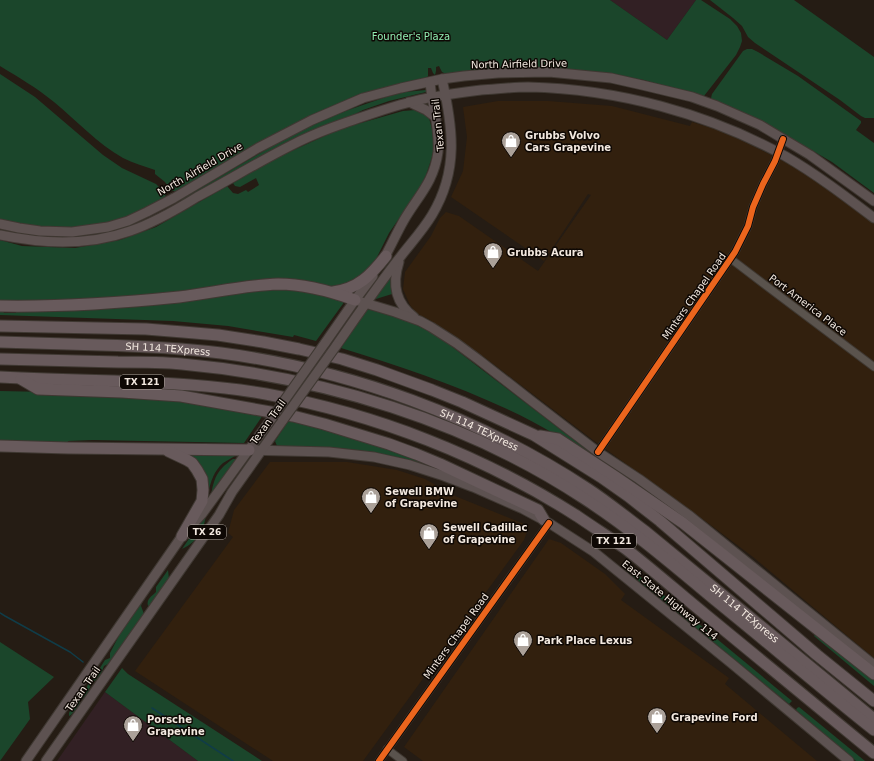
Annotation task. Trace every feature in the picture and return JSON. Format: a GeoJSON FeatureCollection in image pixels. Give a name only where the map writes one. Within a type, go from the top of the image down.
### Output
{"type":"FeatureCollection","features":[{"type":"Feature","properties":{"kind":"highway"},"geometry":{"type":"LineString","coordinates":[[332,292],[342,291],[355,286],[371,274],[386,256]]}},
{"type":"Feature","properties":{"kind":"highway"},"geometry":{"type":"LineString","coordinates":[[0,306],[51,306],[179,297],[246,287],[279,284],[306,286],[332,292],[355,300]]}},
{"type":"Feature","properties":{"kind":"highway"},"geometry":{"type":"LineString","coordinates":[[0,326],[146,329],[218,335],[263,342],[299,349],[377,370],[462,402],[534,435],[601,477],[628,496],[874,701]]}},
{"type":"Feature","properties":{"kind":"highway","name":"SH 114 TEXpress"},"geometry":{"type":"LineString","coordinates":[[0,342],[149,347],[221,353],[256,358],[313,370],[361,383],[463,421],[527,453],[558,471],[618,511],[652,537],[874,719]]}},
{"type":"Feature","properties":{"kind":"highway","name":"SH 114 TEXpress"},"geometry":{"type":"LineString","coordinates":[[0,359],[180,364],[252,373],[287,379],[357,396],[425,419],[459,433],[555,480],[613,518],[874,730]]}},
{"type":"Feature","properties":{"kind":"highway","name":"TX 121"},"geometry":{"type":"LineString","coordinates":[[0,378],[173,383],[211,386],[265,394],[346,412],[387,425],[448,448],[481,463],[546,498],[578,517],[625,549],[874,753]]}},
{"type":"Feature","properties":{"kind":"highway"},"geometry":{"type":"LineString","coordinates":[[19,378],[38,389],[181,396],[293,416],[336,427],[396,446],[440,464],[538,510],[547,521]]}},
{"type":"Feature","properties":{"kind":"highway"},"geometry":{"type":"LineString","coordinates":[[534,435],[558,439],[683,523],[874,674]]}},
{"type":"Feature","properties":{"kind":"highway"},"geometry":{"type":"LineString","coordinates":[[0,446],[249,450]]}},
{"type":"Feature","properties":{"kind":"highway"},"geometry":{"type":"LineString","coordinates":[[164,449],[192,463],[202,479],[202,501],[182,536]]}},
{"type":"Feature","properties":{"kind":"main road","name":"North Airfield Drive"},"geometry":{"type":"LineString","coordinates":[[0,224],[40,231],[72,232],[128,221],[161,205],[258,148],[312,120],[363,98],[442,79],[498,73],[549,72],[582,74],[611,78],[685,95],[760,125],[810,155],[874,201]]}},
{"type":"Feature","properties":{"kind":"main road","name":"Texan Trail"},"geometry":{"type":"LineString","coordinates":[[26,761],[182,536],[202,514],[377,271],[404,219],[446,184],[452,152],[451,130],[442,79]]}},
{"type":"Feature","properties":{"kind":"main road","name":"Texan Trail"},"geometry":{"type":"LineString","coordinates":[[46,761],[219,515],[232,492],[261,450],[432,215],[430,181],[438,151],[438,136],[430,82]]}},
{"type":"Feature","properties":{"kind":"main road"},"geometry":{"type":"LineString","coordinates":[[0,235],[36,241],[72,242],[110,237],[129,232],[179,208],[293,144],[327,130],[409,102],[446,95],[522,87],[584,91],[619,96],[652,103],[728,129],[778,152],[813,174],[874,218]]}},
{"type":"Feature","properties":{"kind":"main road"},"geometry":{"type":"LineString","coordinates":[[409,102],[426,110],[435,117]]}},
{"type":"Feature","properties":{"kind":"main road"},"geometry":{"type":"LineString","coordinates":[[700,119],[704,102]]}},
{"type":"Feature","properties":{"kind":"main road"},"geometry":{"type":"LineString","coordinates":[[401,256],[397,269],[396,293],[409,314],[443,334],[598,452],[639,479],[690,516],[874,665]]}},
{"type":"Feature","properties":{"kind":"main road"},"geometry":{"type":"LineString","coordinates":[[355,300],[420,321]]}},
{"type":"Feature","properties":{"kind":"main road","name":"East State Highway 114"},"geometry":{"type":"LineString","coordinates":[[249,450],[329,452],[374,457],[410,465],[474,487],[547,521],[599,556],[731,663],[848,761]]}},
{"type":"Feature","properties":{"kind":"main road"},"geometry":{"type":"LineString","coordinates":[[142,595],[144,609],[150,613]]}},
{"type":"Feature","properties":{"kind":"main road"},"geometry":{"type":"LineString","coordinates":[[64,707],[65,715],[72,724]]}},
{"type":"Feature","properties":{"kind":"street","name":"Minters Chapel Road"},"geometry":{"type":"LineString","coordinates":[[598,452],[736,252],[744,237],[762,184],[775,161],[783,139]]}},
{"type":"Feature","properties":{"kind":"street","name":"Port America Place"},"geometry":{"type":"LineString","coordinates":[[731,259],[874,367]]}},
{"type":"Feature","properties":{"kind":"street","name":"Minters Chapel Road"},"geometry":{"type":"LineString","coordinates":[[379,761],[547,521]]}},
{"type":"Feature","properties":{"kind":"street"},"geometry":{"type":"LineString","coordinates":[[387,749],[403,761]]}},
{"type":"Feature","properties":{"kind":"shaded area"},"geometry":{"type":"Polygon","coordinates":[[[610,0],[696,0],[667,40],[610,0]]]}},
{"type":"Feature","properties":{"kind":"shaded area"},"geometry":{"type":"Polygon","coordinates":[[[498,101],[548,101],[612,106],[690,126],[692,122],[721,131],[793,166],[834,192],[874,222],[874,658],[753,557],[593,440],[488,360],[449,332],[417,314],[410,305],[403,289],[405,272],[431,236],[440,218],[446,212],[459,216],[538,271],[591,195],[588,194],[544,261],[451,197],[463,171],[467,137],[463,107],[498,101]]]}},
{"type":"Feature","properties":{"kind":"shaded area"},"geometry":{"type":"Polygon","coordinates":[[[270,462],[347,462],[397,470],[425,479],[455,496],[529,526],[524,540],[363,761],[273,761],[135,671],[233,537],[228,533],[234,510],[270,462]]]}},
{"type":"Feature","properties":{"kind":"shaded area"},"geometry":{"type":"Polygon","coordinates":[[[549,539],[561,543],[605,574],[625,594],[621,600],[729,678],[725,684],[817,761],[423,761],[404,747],[549,539]]]}},
{"type":"Feature","properties":{"kind":"shaded area"},"geometry":{"type":"Polygon","coordinates":[[[105,692],[198,761],[57,761],[105,692]]]}},
{"type":"Feature","properties":{"kind":"green space","name":"Founder's Plaza"},"geometry":{"type":"Polygon","coordinates":[[[0,0],[610,0],[667,40],[696,0],[701,0],[730,19],[737,26],[741,33],[742,41],[736,55],[704,96],[644,80],[597,72],[446,74],[442,72],[439,66],[436,67],[435,75],[431,68],[428,68],[428,76],[426,79],[365,95],[178,191],[174,191],[171,190],[165,182],[155,174],[155,170],[127,160],[114,152],[96,139],[48,97],[0,66],[0,0]]]}},
{"type":"Feature","properties":{"kind":"green space"},"geometry":{"type":"Polygon","coordinates":[[[710,0],[794,0],[874,57],[874,118],[865,118],[861,116],[840,100],[755,43],[748,37],[742,26],[710,0]]]}},
{"type":"Feature","properties":{"kind":"green space"},"geometry":{"type":"Polygon","coordinates":[[[752,49],[758,52],[798,76],[861,121],[856,130],[874,143],[874,193],[832,162],[770,126],[712,101],[712,94],[743,51],[752,49]]]}},
{"type":"Feature","properties":{"kind":"green space"},"geometry":{"type":"Polygon","coordinates":[[[0,74],[35,97],[103,155],[122,168],[156,184],[166,194],[164,199],[141,212],[113,222],[81,227],[42,228],[0,221],[0,74]]]}},
{"type":"Feature","properties":{"kind":"green space"},"geometry":{"type":"Polygon","coordinates":[[[427,90],[426,92],[389,101],[363,110],[181,201],[182,199],[303,128],[331,116],[386,97],[405,92],[427,90]]]}},
{"type":"Feature","properties":{"kind":"green space"},"geometry":{"type":"Polygon","coordinates":[[[403,111],[420,111],[429,118],[434,136],[434,151],[426,175],[418,191],[389,233],[370,268],[364,275],[339,288],[311,285],[144,297],[0,302],[0,240],[22,246],[75,248],[120,240],[156,227],[227,186],[233,193],[238,194],[246,190],[248,192],[259,185],[256,178],[240,187],[235,186],[233,183],[274,159],[340,129],[403,111]]]}},
{"type":"Feature","properties":{"kind":"green space"},"geometry":{"type":"Polygon","coordinates":[[[392,274],[394,292],[376,299],[375,298],[392,274]]]}},
{"type":"Feature","properties":{"kind":"green space"},"geometry":{"type":"Polygon","coordinates":[[[254,289],[301,289],[345,301],[316,341],[294,335],[293,337],[228,326],[173,321],[0,315],[0,309],[4,313],[16,313],[16,309],[254,289]]]}},
{"type":"Feature","properties":{"kind":"green space"},"geometry":{"type":"Polygon","coordinates":[[[367,309],[418,325],[434,333],[603,462],[531,421],[487,400],[383,361],[341,348],[367,309]]]}},
{"type":"Feature","properties":{"kind":"green space"},"geometry":{"type":"Polygon","coordinates":[[[0,391],[95,393],[150,397],[263,415],[244,443],[93,440],[68,441],[67,446],[0,444],[0,391]]]}},
{"type":"Feature","properties":{"kind":"green space"},"geometry":{"type":"Polygon","coordinates":[[[289,420],[366,439],[437,469],[412,461],[361,451],[335,448],[277,446],[275,441],[289,420]]]}},
{"type":"Feature","properties":{"kind":"green space"},"geometry":{"type":"Polygon","coordinates":[[[184,454],[235,456],[223,463],[217,469],[208,493],[184,454]]]}},
{"type":"Feature","properties":{"kind":"green space"},"geometry":{"type":"Polygon","coordinates":[[[233,459],[237,459],[211,495],[215,478],[220,470],[233,459]]]}},
{"type":"Feature","properties":{"kind":"green space"},"geometry":{"type":"Polygon","coordinates":[[[206,514],[204,526],[199,535],[192,543],[182,549],[206,514]]]}},
{"type":"Feature","properties":{"kind":"green space"},"geometry":{"type":"Polygon","coordinates":[[[624,565],[654,587],[792,701],[789,704],[624,569],[624,565]]]}},
{"type":"Feature","properties":{"kind":"green space"},"geometry":{"type":"Polygon","coordinates":[[[168,570],[169,579],[148,606],[151,596],[156,592],[156,587],[168,570]]]}},
{"type":"Feature","properties":{"kind":"green space"},"geometry":{"type":"Polygon","coordinates":[[[142,603],[141,606],[144,614],[108,664],[104,666],[99,676],[91,684],[79,705],[69,716],[70,711],[81,695],[86,691],[87,686],[93,678],[97,675],[105,660],[110,658],[110,653],[122,630],[142,603]]]}},
{"type":"Feature","properties":{"kind":"green space"},"geometry":{"type":"Polygon","coordinates":[[[816,633],[874,677],[874,686],[814,636],[816,633]]]}},
{"type":"Feature","properties":{"kind":"green space"},"geometry":{"type":"Polygon","coordinates":[[[0,642],[54,677],[28,702],[30,719],[0,761],[0,642]]]}},
{"type":"Feature","properties":{"kind":"green space"},"geometry":{"type":"Polygon","coordinates":[[[122,668],[128,674],[262,761],[198,761],[105,692],[122,668]]]}},
{"type":"Feature","properties":{"kind":"green space"},"geometry":{"type":"Polygon","coordinates":[[[799,707],[865,761],[856,761],[796,710],[799,707]]]}},
{"type":"Feature","properties":{"kind":"waterway"},"geometry":{"type":"LineString","coordinates":[[0,613],[70,652],[83,662]]}},
{"type":"Feature","properties":{"kind":"waterway"},"geometry":{"type":"LineString","coordinates":[[152,708],[233,761]]}},
{"type":"Feature","properties":{"kind":"cycle path"},"geometry":{"type":"LineString","coordinates":[[598,452],[735,252],[748,226],[753,207],[775,161],[783,139]]}},
{"type":"Feature","properties":{"kind":"cycle path"},"geometry":{"type":"LineString","coordinates":[[379,761],[549,523]]}},
{"type":"Feature","properties":{"kind":"place","name":"Grubbs Volvo Cars Grapevine"},"geometry":{"type":"Point","coordinates":[511,158]}},
{"type":"Feature","properties":{"kind":"place","name":"Grubbs Acura"},"geometry":{"type":"Point","coordinates":[493,269]}},
{"type":"Feature","properties":{"kind":"place","name":"Sewell BMW of Grapevine"},"geometry":{"type":"Point","coordinates":[371,514]}},
{"type":"Feature","properties":{"kind":"place","name":"Sewell Cadillac of Grapevine"},"geometry":{"type":"Point","coordinates":[429,550]}},
{"type":"Feature","properties":{"kind":"place","name":"Park Place Lexus"},"geometry":{"type":"Point","coordinates":[523,657]}},
{"type":"Feature","properties":{"kind":"place","name":"Grapevine Ford"},"geometry":{"type":"Point","coordinates":[657,734]}},
{"type":"Feature","properties":{"kind":"place","name":"Porsche Grapevine"},"geometry":{"type":"Point","coordinates":[133,742]}}]}
